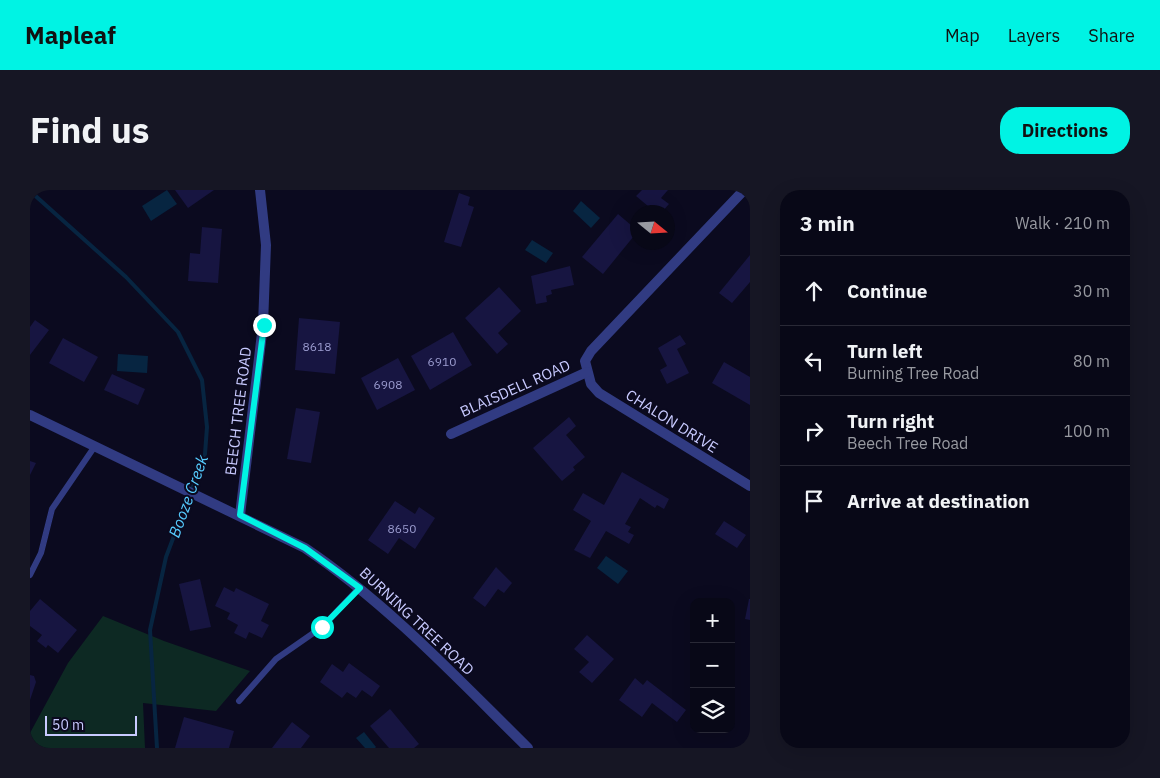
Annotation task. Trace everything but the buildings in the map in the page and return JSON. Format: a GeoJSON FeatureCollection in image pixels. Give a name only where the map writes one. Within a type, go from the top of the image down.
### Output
{"type":"FeatureCollection","features":[{"type":"Feature","properties":{"kind":"street","name":"BEECH TREE ROAD"},"geometry":{"type":"LineString","coordinates":[[240,515],[264,325],[266,245],[260,190]]}},
{"type":"Feature","properties":{"kind":"street","name":"BLAISDELL ROAD"},"geometry":{"type":"LineString","coordinates":[[451,434],[587,372],[585,361],[591,351],[744,190]]}},
{"type":"Feature","properties":{"kind":"street","name":"CHALON DRIVE"},"geometry":{"type":"LineString","coordinates":[[587,372],[591,384],[599,393],[750,486]]}},
{"type":"Feature","properties":{"kind":"street","name":"BURNING TREE ROAD"},"geometry":{"type":"LineString","coordinates":[[30,415],[305,548],[360,588],[405,627],[528,748]]}},
{"type":"Feature","properties":{"kind":"lane"},"geometry":{"type":"LineString","coordinates":[[30,575],[41,553],[52,509],[95,446]]}},
{"type":"Feature","properties":{"kind":"lane"},"geometry":{"type":"LineString","coordinates":[[238,701],[276,659],[322,627],[360,588]]}},
{"type":"Feature","properties":{"kind":"green space"},"geometry":{"type":"Polygon","coordinates":[[[103,616],[164,641],[250,671],[216,711],[143,703],[145,748],[30,748],[30,733],[68,663],[103,616]]]}},
{"type":"Feature","properties":{"kind":"water"},"geometry":{"type":"Polygon","coordinates":[[[167,190],[177,204],[151,221],[142,206],[167,190]]]}},
{"type":"Feature","properties":{"kind":"water"},"geometry":{"type":"Polygon","coordinates":[[[581,201],[600,218],[591,228],[573,211],[581,201]]]}},
{"type":"Feature","properties":{"kind":"water"},"geometry":{"type":"Polygon","coordinates":[[[532,240],[553,253],[546,263],[525,250],[532,240]]]}},
{"type":"Feature","properties":{"kind":"water"},"geometry":{"type":"Polygon","coordinates":[[[118,354],[148,356],[147,373],[117,371],[118,354]]]}},
{"type":"Feature","properties":{"kind":"water"},"geometry":{"type":"Polygon","coordinates":[[[606,556],[628,571],[618,584],[597,568],[606,556]]]}},
{"type":"Feature","properties":{"kind":"water"},"geometry":{"type":"Polygon","coordinates":[[[364,732],[375,748],[365,748],[356,738],[364,732]]]}},
{"type":"Feature","properties":{"kind":"waterway","name":"Booze Creek"},"geometry":{"type":"LineString","coordinates":[[30,191],[126,277],[178,332],[202,380],[207,427],[205,454],[166,557],[150,630],[157,748]]}},
{"type":"Feature","properties":{"kind":"route"},"geometry":{"type":"LineString","coordinates":[[264,325],[240,515],[305,548],[345,575],[360,588],[322,627]]}}]}
